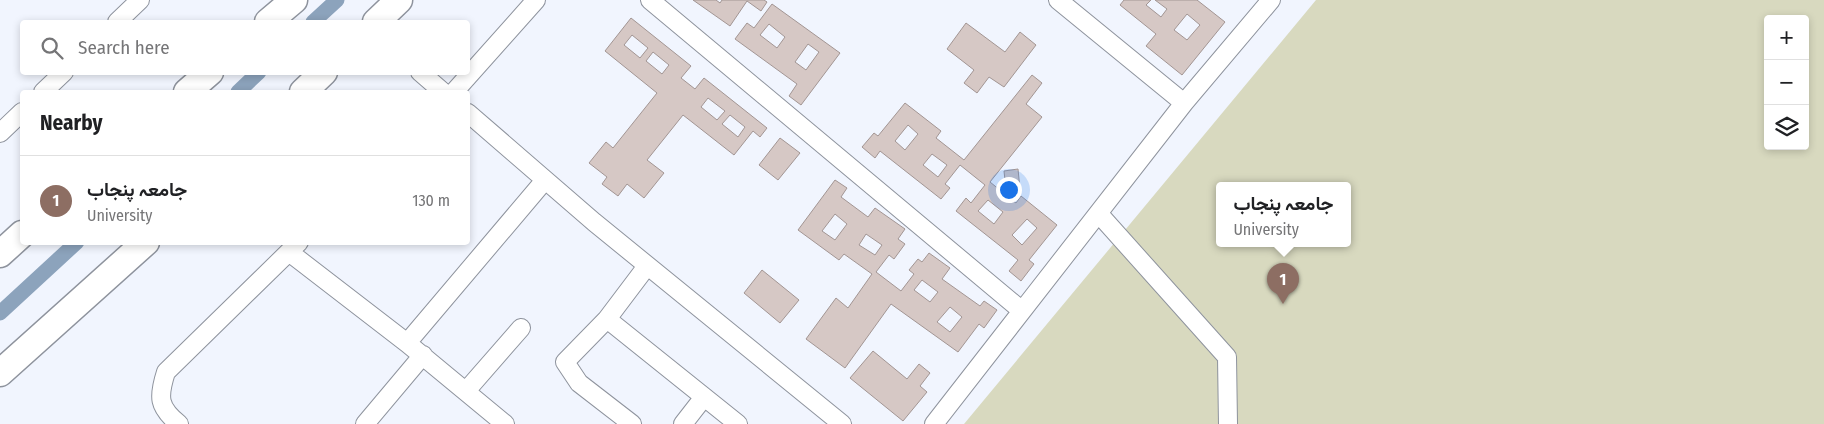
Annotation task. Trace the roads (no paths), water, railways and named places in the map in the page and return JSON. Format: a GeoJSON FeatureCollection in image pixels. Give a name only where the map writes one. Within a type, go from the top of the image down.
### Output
{"type":"FeatureCollection","features":[{"type":"Feature","properties":{"kind":"highway"},"geometry":{"type":"LineString","coordinates":[[270,20],[294,0]]}},
{"type":"Feature","properties":{"kind":"highway"},"geometry":{"type":"LineString","coordinates":[[378,20],[399,0]]}},
{"type":"Feature","properties":{"kind":"highway"},"geometry":{"type":"LineString","coordinates":[[189,90],[207,75]]}},
{"type":"Feature","properties":{"kind":"highway"},"geometry":{"type":"LineString","coordinates":[[305,90],[321,75]]}},
{"type":"Feature","properties":{"kind":"highway"},"geometry":{"type":"LineString","coordinates":[[0,254],[20,236]]}},
{"type":"Feature","properties":{"kind":"highway"},"geometry":{"type":"LineString","coordinates":[[0,373],[143,245]]}},
{"type":"Feature","properties":{"kind":"street"},"geometry":{"type":"LineString","coordinates":[[118,20],[140,0]]}},
{"type":"Feature","properties":{"kind":"street"},"geometry":{"type":"LineString","coordinates":[[470,74],[536,0]]}},
{"type":"Feature","properties":{"kind":"street"},"geometry":{"type":"LineString","coordinates":[[650,0],[1021,310]]}},
{"type":"Feature","properties":{"kind":"street"},"geometry":{"type":"LineString","coordinates":[[1058,0],[1184,103]]}},
{"type":"Feature","properties":{"kind":"street"},"geometry":{"type":"LineString","coordinates":[[934,424],[1184,103],[1271,0]]}},
{"type":"Feature","properties":{"kind":"street"},"geometry":{"type":"LineString","coordinates":[[45,90],[61,75]]}},
{"type":"Feature","properties":{"kind":"street"},"geometry":{"type":"LineString","coordinates":[[423,75],[441,90]]}},
{"type":"Feature","properties":{"kind":"street"},"geometry":{"type":"LineString","coordinates":[[456,90],[469,75]]}},
{"type":"Feature","properties":{"kind":"street"},"geometry":{"type":"LineString","coordinates":[[0,133],[20,114]]}},
{"type":"Feature","properties":{"kind":"street"},"geometry":{"type":"LineString","coordinates":[[470,115],[647,266],[842,424]]}},
{"type":"Feature","properties":{"kind":"street"},"geometry":{"type":"LineString","coordinates":[[407,343],[545,180]]}},
{"type":"Feature","properties":{"kind":"street"},"geometry":{"type":"LineString","coordinates":[[1099,214],[1227,357],[1228,424]]}},
{"type":"Feature","properties":{"kind":"street"},"geometry":{"type":"LineString","coordinates":[[179,424],[167,414],[161,403],[161,387],[166,372],[294,247],[466,391],[497,421]]}},
{"type":"Feature","properties":{"kind":"street"},"geometry":{"type":"LineString","coordinates":[[632,424],[579,383],[565,362],[607,319],[647,266]]}},
{"type":"Feature","properties":{"kind":"street"},"geometry":{"type":"LineString","coordinates":[[607,319],[738,424]]}},
{"type":"Feature","properties":{"kind":"street"},"geometry":{"type":"LineString","coordinates":[[466,391],[521,328]]}},
{"type":"Feature","properties":{"kind":"street"},"geometry":{"type":"LineString","coordinates":[[365,424],[422,356]]}},
{"type":"Feature","properties":{"kind":"street"},"geometry":{"type":"LineString","coordinates":[[683,424],[704,397]]}},
{"type":"Feature","properties":{"kind":"waterway"},"geometry":{"type":"LineString","coordinates":[[315,20],[337,0]]}},
{"type":"Feature","properties":{"kind":"waterway"},"geometry":{"type":"LineString","coordinates":[[240,90],[256,75]]}},
{"type":"Feature","properties":{"kind":"waterway"},"geometry":{"type":"LineString","coordinates":[[0,313],[74,245]]}},
{"type":"Feature","properties":{"kind":"place","name":"جامعہ پنجاب"},"geometry":{"type":"Point","coordinates":[1283,304]}}]}
